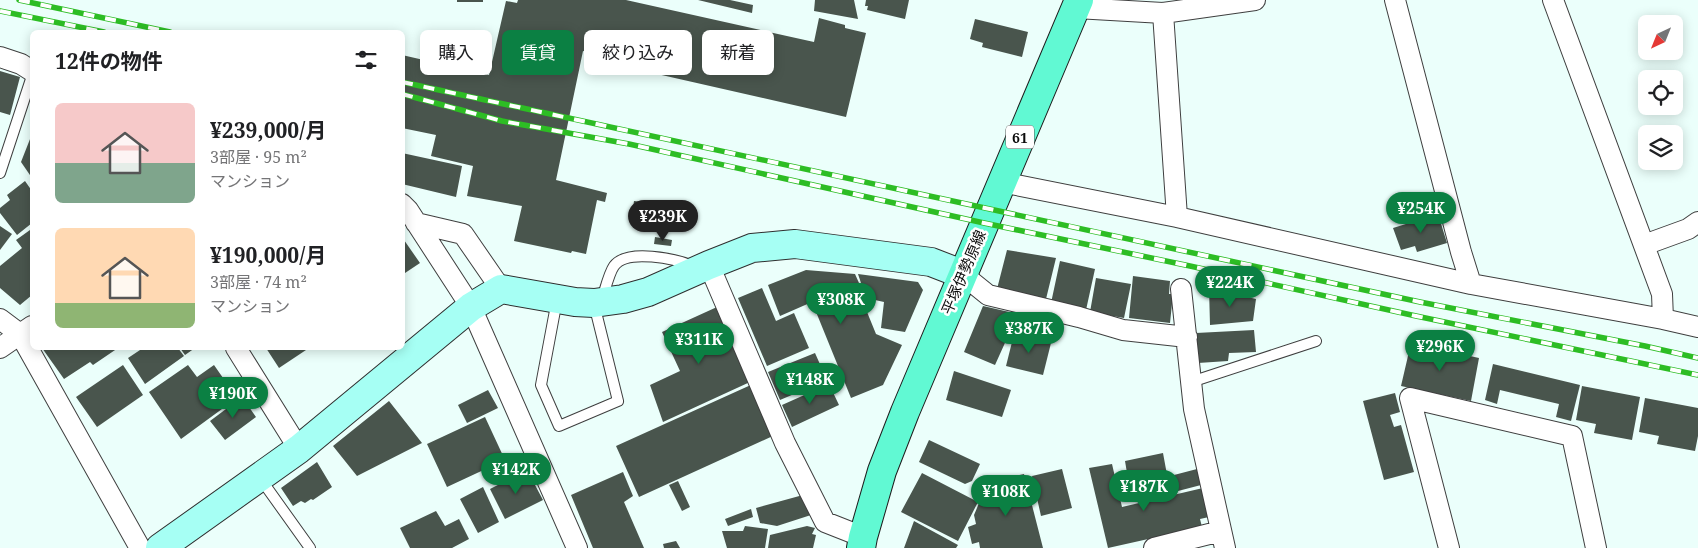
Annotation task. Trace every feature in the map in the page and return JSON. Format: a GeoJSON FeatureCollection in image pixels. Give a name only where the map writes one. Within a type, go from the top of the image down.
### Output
{"type":"FeatureCollection","features":[{"type":"Feature","properties":{"kind":"main road","name":"平塚伊勢原線"},"geometry":{"type":"LineString","coordinates":[[862,542],[882,471],[962,274],[1077,4]]}},
{"type":"Feature","properties":{"kind":"street"},"geometry":{"type":"LineString","coordinates":[[1077,4],[1163,13],[1255,0]]}},
{"type":"Feature","properties":{"kind":"street"},"geometry":{"type":"LineString","coordinates":[[1395,0],[1471,284]]}},
{"type":"Feature","properties":{"kind":"street"},"geometry":{"type":"LineString","coordinates":[[1553,0],[1662,294],[1663,319]]}},
{"type":"Feature","properties":{"kind":"street"},"geometry":{"type":"LineString","coordinates":[[1163,13],[1177,217]]}},
{"type":"Feature","properties":{"kind":"street"},"geometry":{"type":"LineString","coordinates":[[0,57],[22,64],[30,70]]}},
{"type":"Feature","properties":{"kind":"street"},"geometry":{"type":"LineString","coordinates":[[1001,182],[1177,217],[1471,284],[1663,319],[1698,328]]}},
{"type":"Feature","properties":{"kind":"street"},"geometry":{"type":"LineString","coordinates":[[405,208],[471,307],[577,548]]}},
{"type":"Feature","properties":{"kind":"street"},"geometry":{"type":"LineString","coordinates":[[1644,245],[1688,229],[1698,222]]}},
{"type":"Feature","properties":{"kind":"street"},"geometry":{"type":"LineString","coordinates":[[416,223],[463,234],[501,289]]}},
{"type":"Feature","properties":{"kind":"street"},"geometry":{"type":"LineString","coordinates":[[160,548],[299,449],[471,307],[501,289],[557,299],[597,302],[623,299],[648,292],[752,248],[795,244],[931,262],[962,274],[988,295],[1079,317],[1123,330],[1187,338]]}},
{"type":"Feature","properties":{"kind":"street"},"geometry":{"type":"LineString","coordinates":[[704,267],[785,443],[825,522],[862,542]]}},
{"type":"Feature","properties":{"kind":"street"},"geometry":{"type":"LineString","coordinates":[[1154,548],[1223,540],[1194,409],[1181,289]]}},
{"type":"Feature","properties":{"kind":"street"},"geometry":{"type":"LineString","coordinates":[[0,319],[26,330]]}},
{"type":"Feature","properties":{"kind":"street"},"geometry":{"type":"LineString","coordinates":[[0,348],[26,330]]}},
{"type":"Feature","properties":{"kind":"street"},"geometry":{"type":"LineString","coordinates":[[36,350],[140,548]]}},
{"type":"Feature","properties":{"kind":"street"},"geometry":{"type":"LineString","coordinates":[[237,350],[299,449]]}},
{"type":"Feature","properties":{"kind":"street"},"geometry":{"type":"LineString","coordinates":[[1449,548],[1410,398],[1572,436],[1596,548]]}},
{"type":"Feature","properties":{"kind":"lane"},"geometry":{"type":"LineString","coordinates":[[0,173],[30,82]]}},
{"type":"Feature","properties":{"kind":"lane"},"geometry":{"type":"LineString","coordinates":[[557,299],[541,385],[558,426],[618,401],[597,302],[614,266],[623,259],[636,256],[676,260],[704,267]]}},
{"type":"Feature","properties":{"kind":"lane"},"geometry":{"type":"LineString","coordinates":[[1191,382],[1316,341]]}},
{"type":"Feature","properties":{"kind":"lane"},"geometry":{"type":"LineString","coordinates":[[260,478],[310,548]]}},
{"type":"Feature","properties":{"kind":"building"},"geometry":{"type":"Polygon","coordinates":[[[457,0],[483,0],[483,2],[457,2],[457,0]]]}},
{"type":"Feature","properties":{"kind":"building"},"geometry":{"type":"Polygon","coordinates":[[[518,0],[626,0],[760,30],[702,30],[702,75],[774,75],[774,33],[814,42],[819,18],[845,25],[845,28],[866,33],[846,117],[662,75],[692,75],[692,30],[584,30],[584,51],[556,180],[607,193],[605,202],[597,200],[586,254],[572,251],[571,253],[514,241],[522,206],[467,196],[473,166],[431,156],[436,135],[405,129],[405,56],[420,59],[420,75],[492,75],[492,62],[506,1],[517,3],[518,0]]]}},
{"type":"Feature","properties":{"kind":"building"},"geometry":{"type":"Polygon","coordinates":[[[698,0],[730,0],[753,5],[752,13],[698,0]]]}},
{"type":"Feature","properties":{"kind":"building"},"geometry":{"type":"Polygon","coordinates":[[[815,0],[854,0],[858,19],[814,11],[815,0]]]}},
{"type":"Feature","properties":{"kind":"building"},"geometry":{"type":"Polygon","coordinates":[[[866,0],[909,0],[905,19],[867,10],[868,6],[865,6],[866,0]]]}},
{"type":"Feature","properties":{"kind":"building"},"geometry":{"type":"Polygon","coordinates":[[[975,19],[1028,32],[1022,57],[982,47],[983,43],[970,39],[975,19]]]}},
{"type":"Feature","properties":{"kind":"building"},"geometry":{"type":"Polygon","coordinates":[[[0,71],[20,77],[10,115],[0,112],[0,71]]]}},
{"type":"Feature","properties":{"kind":"building"},"geometry":{"type":"Polygon","coordinates":[[[30,139],[30,175],[21,162],[30,139]]]}},
{"type":"Feature","properties":{"kind":"building"},"geometry":{"type":"Polygon","coordinates":[[[405,154],[462,166],[456,197],[405,185],[405,154]]]}},
{"type":"Feature","properties":{"kind":"building"},"geometry":{"type":"Polygon","coordinates":[[[25,181],[30,188],[30,225],[17,235],[0,213],[0,208],[10,200],[7,195],[25,181]]]}},
{"type":"Feature","properties":{"kind":"building"},"geometry":{"type":"Polygon","coordinates":[[[668,200],[689,202],[688,221],[666,219],[668,200]]]}},
{"type":"Feature","properties":{"kind":"building"},"geometry":{"type":"Polygon","coordinates":[[[634,201],[660,204],[658,217],[632,215],[634,201]]]}},
{"type":"Feature","properties":{"kind":"building"},"geometry":{"type":"Polygon","coordinates":[[[1438,214],[1447,243],[1417,252],[1415,246],[1401,250],[1393,228],[1438,214]]]}},
{"type":"Feature","properties":{"kind":"building"},"geometry":{"type":"Polygon","coordinates":[[[0,226],[12,234],[0,250],[0,226]]]}},
{"type":"Feature","properties":{"kind":"building"},"geometry":{"type":"Polygon","coordinates":[[[30,230],[30,297],[20,305],[0,288],[0,266],[22,248],[16,240],[30,230]]]}},
{"type":"Feature","properties":{"kind":"building"},"geometry":{"type":"Polygon","coordinates":[[[655,237],[672,240],[671,246],[654,244],[655,237]]]}},
{"type":"Feature","properties":{"kind":"building"},"geometry":{"type":"Polygon","coordinates":[[[405,241],[420,263],[405,273],[405,241]]]}},
{"type":"Feature","properties":{"kind":"building"},"geometry":{"type":"Polygon","coordinates":[[[1007,250],[1056,258],[1046,299],[997,289],[1007,250]]]}},
{"type":"Feature","properties":{"kind":"building"},"geometry":{"type":"Polygon","coordinates":[[[1060,261],[1095,269],[1086,310],[1051,303],[1060,261]]]}},
{"type":"Feature","properties":{"kind":"building"},"geometry":{"type":"Polygon","coordinates":[[[806,270],[855,274],[859,283],[856,285],[876,334],[902,345],[883,385],[851,398],[812,302],[780,316],[768,285],[806,270]]]}},
{"type":"Feature","properties":{"kind":"building"},"geometry":{"type":"Polygon","coordinates":[[[858,274],[918,282],[923,290],[905,332],[881,328],[884,302],[866,298],[858,274]]]}},
{"type":"Feature","properties":{"kind":"building"},"geometry":{"type":"Polygon","coordinates":[[[1133,276],[1170,281],[1169,294],[1173,294],[1170,323],[1129,318],[1133,276]]]}},
{"type":"Feature","properties":{"kind":"building"},"geometry":{"type":"Polygon","coordinates":[[[1096,278],[1131,284],[1124,318],[1090,312],[1096,278]]]}},
{"type":"Feature","properties":{"kind":"building"},"geometry":{"type":"Polygon","coordinates":[[[762,288],[776,321],[794,313],[809,348],[767,366],[738,298],[762,288]]]}},
{"type":"Feature","properties":{"kind":"building"},"geometry":{"type":"Polygon","coordinates":[[[1209,288],[1256,299],[1253,321],[1210,325],[1209,288]]]}},
{"type":"Feature","properties":{"kind":"building"},"geometry":{"type":"Polygon","coordinates":[[[983,306],[1018,314],[995,365],[964,352],[983,306]]]}},
{"type":"Feature","properties":{"kind":"building"},"geometry":{"type":"Polygon","coordinates":[[[717,307],[750,382],[663,422],[650,385],[680,371],[662,332],[717,307]]]}},
{"type":"Feature","properties":{"kind":"building"},"geometry":{"type":"Polygon","coordinates":[[[1254,330],[1256,352],[1229,353],[1228,361],[1198,363],[1196,333],[1254,330]]]}},
{"type":"Feature","properties":{"kind":"building"},"geometry":{"type":"Polygon","coordinates":[[[1014,334],[1032,338],[1033,335],[1052,339],[1043,375],[1006,366],[1014,334]]]}},
{"type":"Feature","properties":{"kind":"building"},"geometry":{"type":"Polygon","coordinates":[[[1411,343],[1479,358],[1471,401],[1401,386],[1411,343]]]}},
{"type":"Feature","properties":{"kind":"building"},"geometry":{"type":"Polygon","coordinates":[[[43,350],[115,350],[93,365],[90,362],[64,379],[43,350]]]}},
{"type":"Feature","properties":{"kind":"building"},"geometry":{"type":"Polygon","coordinates":[[[140,350],[180,350],[184,356],[145,384],[128,358],[140,350]]]}},
{"type":"Feature","properties":{"kind":"building"},"geometry":{"type":"Polygon","coordinates":[[[181,350],[192,350],[185,355],[181,350]]]}},
{"type":"Feature","properties":{"kind":"building"},"geometry":{"type":"Polygon","coordinates":[[[267,350],[306,350],[279,368],[267,350]]]}},
{"type":"Feature","properties":{"kind":"building"},"geometry":{"type":"Polygon","coordinates":[[[815,353],[827,380],[780,400],[768,372],[815,353]]]}},
{"type":"Feature","properties":{"kind":"building"},"geometry":{"type":"Polygon","coordinates":[[[1493,364],[1580,385],[1571,421],[1556,417],[1559,404],[1500,390],[1497,404],[1485,400],[1493,364]]]}},
{"type":"Feature","properties":{"kind":"building"},"geometry":{"type":"Polygon","coordinates":[[[123,365],[143,395],[97,427],[76,397],[123,365]]]}},
{"type":"Feature","properties":{"kind":"building"},"geometry":{"type":"Polygon","coordinates":[[[188,365],[197,377],[214,365],[237,398],[181,439],[149,392],[188,365]]]}},
{"type":"Feature","properties":{"kind":"building"},"geometry":{"type":"Polygon","coordinates":[[[954,371],[1011,390],[1002,417],[946,400],[954,371]]]}},
{"type":"Feature","properties":{"kind":"building"},"geometry":{"type":"Polygon","coordinates":[[[753,384],[775,435],[639,497],[616,446],[753,384]]]}},
{"type":"Feature","properties":{"kind":"building"},"geometry":{"type":"Polygon","coordinates":[[[829,384],[839,405],[792,427],[782,405],[829,384]]]}},
{"type":"Feature","properties":{"kind":"building"},"geometry":{"type":"Polygon","coordinates":[[[1582,386],[1640,397],[1632,440],[1594,433],[1596,424],[1576,420],[1582,386]]]}},
{"type":"Feature","properties":{"kind":"building"},"geometry":{"type":"Polygon","coordinates":[[[488,390],[498,408],[467,423],[458,405],[488,390]]]}},
{"type":"Feature","properties":{"kind":"building"},"geometry":{"type":"Polygon","coordinates":[[[1395,393],[1400,412],[1390,415],[1394,427],[1401,425],[1414,472],[1384,480],[1363,401],[1395,393]]]}},
{"type":"Feature","properties":{"kind":"building"},"geometry":{"type":"Polygon","coordinates":[[[242,397],[256,417],[225,440],[210,421],[242,397]]]}},
{"type":"Feature","properties":{"kind":"building"},"geometry":{"type":"Polygon","coordinates":[[[1645,398],[1698,408],[1698,436],[1695,451],[1657,444],[1659,436],[1639,432],[1645,398]]]}},
{"type":"Feature","properties":{"kind":"building"},"geometry":{"type":"Polygon","coordinates":[[[389,401],[422,443],[357,476],[333,446],[389,401]]]}},
{"type":"Feature","properties":{"kind":"building"},"geometry":{"type":"Polygon","coordinates":[[[485,417],[505,460],[447,487],[427,444],[485,417]]]}},
{"type":"Feature","properties":{"kind":"building"},"geometry":{"type":"Polygon","coordinates":[[[929,440],[980,464],[972,481],[965,484],[919,462],[929,440]]]}},
{"type":"Feature","properties":{"kind":"building"},"geometry":{"type":"Polygon","coordinates":[[[1163,453],[1170,491],[1123,501],[1120,487],[1129,485],[1125,461],[1163,453]]]}},
{"type":"Feature","properties":{"kind":"building"},"geometry":{"type":"Polygon","coordinates":[[[317,462],[332,487],[313,500],[311,499],[305,503],[301,501],[293,506],[281,488],[317,462]]]}},
{"type":"Feature","properties":{"kind":"building"},"geometry":{"type":"Polygon","coordinates":[[[1112,464],[1122,507],[1203,488],[1209,517],[1200,519],[1202,527],[1108,548],[1089,468],[1112,464]]]}},
{"type":"Feature","properties":{"kind":"building"},"geometry":{"type":"Polygon","coordinates":[[[1062,469],[1072,508],[1041,516],[1032,476],[1062,469]]]}},
{"type":"Feature","properties":{"kind":"building"},"geometry":{"type":"Polygon","coordinates":[[[1197,469],[1201,485],[1178,491],[1174,475],[1197,469]]]}},
{"type":"Feature","properties":{"kind":"building"},"geometry":{"type":"Polygon","coordinates":[[[527,470],[543,500],[505,519],[490,489],[527,470]]]}},
{"type":"Feature","properties":{"kind":"building"},"geometry":{"type":"Polygon","coordinates":[[[623,472],[633,496],[624,502],[644,548],[593,548],[571,495],[623,472]]]}},
{"type":"Feature","properties":{"kind":"building"},"geometry":{"type":"Polygon","coordinates":[[[922,473],[978,502],[958,541],[901,512],[922,473]]]}},
{"type":"Feature","properties":{"kind":"building"},"geometry":{"type":"Polygon","coordinates":[[[1024,474],[1043,548],[980,548],[979,542],[972,544],[968,527],[976,524],[974,515],[988,482],[1024,474]]]}},
{"type":"Feature","properties":{"kind":"building"},"geometry":{"type":"Polygon","coordinates":[[[678,481],[690,507],[682,511],[669,485],[678,481]]]}},
{"type":"Feature","properties":{"kind":"building"},"geometry":{"type":"Polygon","coordinates":[[[483,487],[499,522],[478,533],[460,499],[483,487]]]}},
{"type":"Feature","properties":{"kind":"building"},"geometry":{"type":"Polygon","coordinates":[[[803,495],[811,515],[777,526],[760,523],[756,508],[803,495]]]}},
{"type":"Feature","properties":{"kind":"building"},"geometry":{"type":"Polygon","coordinates":[[[751,509],[753,517],[728,526],[725,519],[751,509]]]}},
{"type":"Feature","properties":{"kind":"building"},"geometry":{"type":"Polygon","coordinates":[[[436,511],[445,526],[459,519],[469,539],[452,548],[410,548],[400,528],[436,511]]]}},
{"type":"Feature","properties":{"kind":"building"},"geometry":{"type":"Polygon","coordinates":[[[914,521],[958,545],[956,548],[904,548],[914,521]]]}},
{"type":"Feature","properties":{"kind":"building"},"geometry":{"type":"Polygon","coordinates":[[[745,526],[768,529],[765,548],[727,548],[722,531],[743,531],[745,526]]]}},
{"type":"Feature","properties":{"kind":"building"},"geometry":{"type":"Polygon","coordinates":[[[807,526],[815,528],[812,534],[816,535],[813,548],[768,548],[770,535],[807,526]]]}},
{"type":"Feature","properties":{"kind":"building"},"geometry":{"type":"Polygon","coordinates":[[[676,541],[680,548],[664,548],[663,544],[676,541]]]}},
{"type":"Feature","properties":{"kind":"railway"},"geometry":{"type":"LineString","coordinates":[[19,0],[161,30]]}},
{"type":"Feature","properties":{"kind":"railway"},"geometry":{"type":"LineString","coordinates":[[0,11],[94,30]]}},
{"type":"Feature","properties":{"kind":"railway"},"geometry":{"type":"LineString","coordinates":[[405,83],[1420,302],[1698,358]]}},
{"type":"Feature","properties":{"kind":"railway"},"geometry":{"type":"LineString","coordinates":[[405,95],[502,121],[629,144],[984,223],[1698,375]]}}]}
